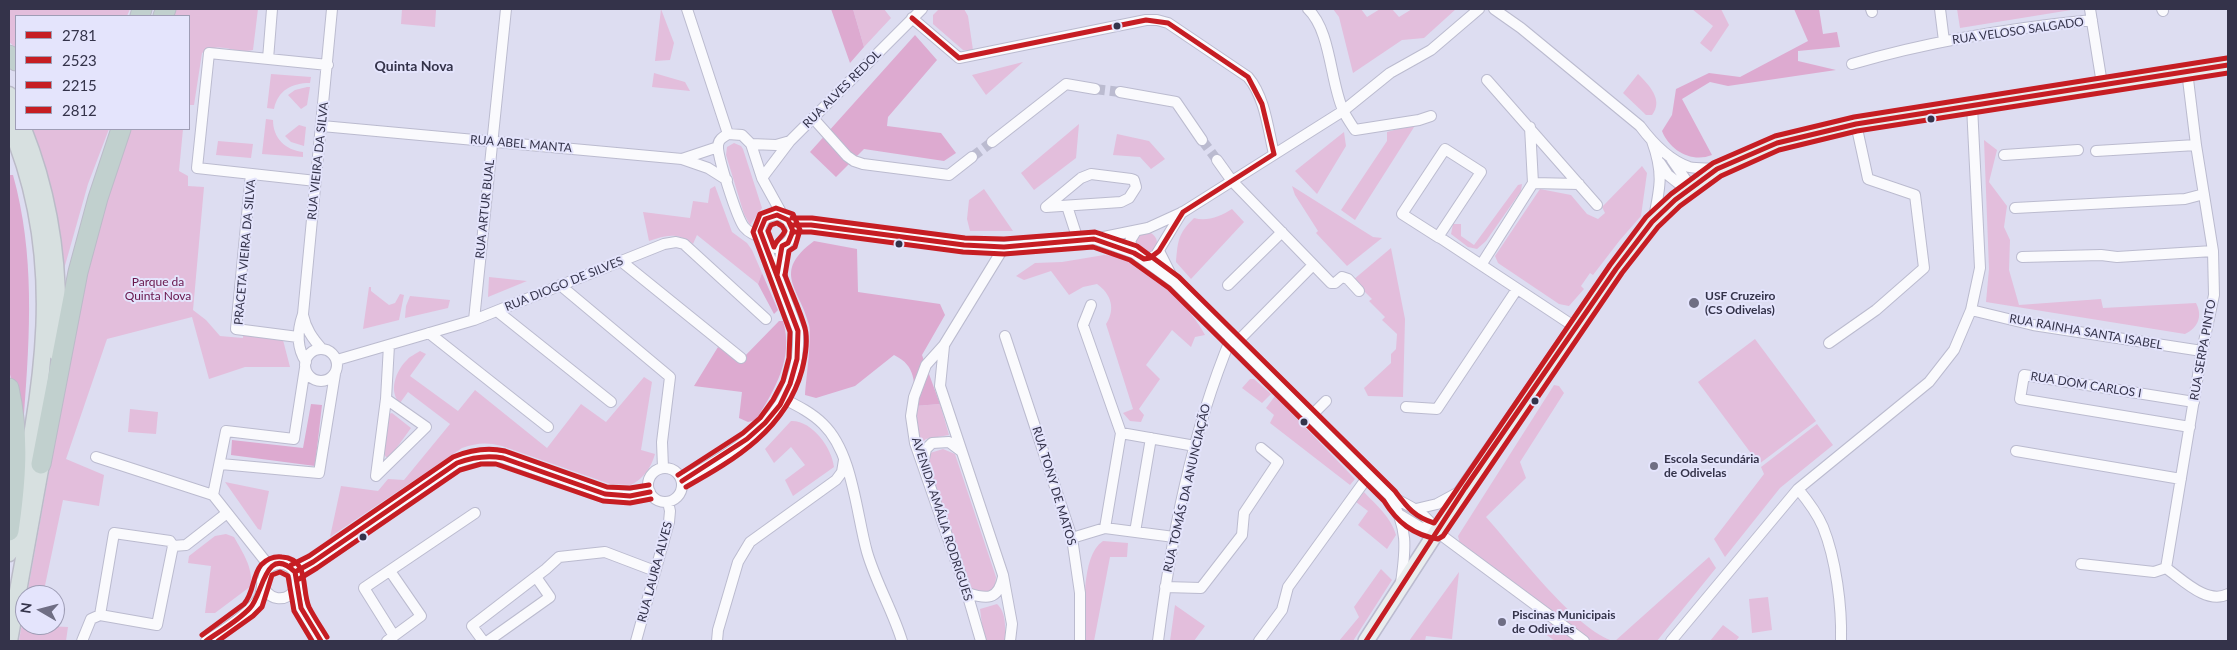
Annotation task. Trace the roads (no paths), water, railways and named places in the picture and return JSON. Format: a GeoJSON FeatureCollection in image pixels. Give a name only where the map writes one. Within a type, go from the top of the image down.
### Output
{"type":"FeatureCollection","features":[{"type":"Feature","properties":{"kind":"highway"},"geometry":{"type":"LineString","coordinates":[[41,464],[78,272],[98,198],[121,130]]}},
{"type":"Feature","properties":{"kind":"highway"},"geometry":{"type":"LineString","coordinates":[[9,388],[16,432],[17,456],[15,494],[9,531]]}},
{"type":"Feature","properties":{"kind":"main road"},"geometry":{"type":"LineString","coordinates":[[1366,641],[1465,488],[1575,327],[1652,222],[1687,190],[1717,169],[1752,152],[1777,143],[1856,124],[2228,65]]}},
{"type":"Feature","properties":{"kind":"main road"},"geometry":{"type":"LineString","coordinates":[[9,94],[15,109]]}},
{"type":"Feature","properties":{"kind":"main road"},"geometry":{"type":"LineString","coordinates":[[9,123],[23,161],[39,225],[44,258],[46,310],[43,357],[36,410],[9,553]]}},
{"type":"Feature","properties":{"kind":"main road"},"geometry":{"type":"LineString","coordinates":[[9,641],[41,464],[56,353],[58,300],[51,226],[41,180],[23,130]]}},
{"type":"Feature","properties":{"kind":"street"},"geometry":{"type":"LineString","coordinates":[[268,59],[272,9]]}},
{"type":"Feature","properties":{"kind":"street","name":"RUA VIEIRA DA SILVA"},"geometry":{"type":"LineString","coordinates":[[305,365],[299,352],[298,337],[303,314],[332,9]]}},
{"type":"Feature","properties":{"kind":"street","name":"RUA ARTUR BUAL"},"geometry":{"type":"LineString","coordinates":[[474,320],[506,9]]}},
{"type":"Feature","properties":{"kind":"street"},"geometry":{"type":"LineString","coordinates":[[687,9],[728,134]]}},
{"type":"Feature","properties":{"kind":"street","name":"RUA ALVES REDOL"},"geometry":{"type":"LineString","coordinates":[[762,178],[790,141],[922,9]]}},
{"type":"Feature","properties":{"kind":"street"},"geometry":{"type":"LineString","coordinates":[[1308,9],[1315,15],[1321,30],[1343,111],[1356,130],[1418,120],[1431,116]]}},
{"type":"Feature","properties":{"kind":"street"},"geometry":{"type":"LineString","coordinates":[[792,225],[791,238],[782,246],[776,248],[750,232],[740,221],[718,147],[722,137],[728,134],[742,136],[751,144],[762,178],[783,216],[792,225],[820,226],[964,245],[1004,247],[1094,239],[1148,228],[1183,212],[1343,111],[1390,73],[1431,50],[1479,9]]}},
{"type":"Feature","properties":{"kind":"street"},"geometry":{"type":"LineString","coordinates":[[1494,9],[1522,28],[1640,126],[1651,140],[1670,157],[1686,180],[1687,190]]}},
{"type":"Feature","properties":{"kind":"street","name":"RUA VELOSO SALGADO"},"geometry":{"type":"LineString","coordinates":[[1940,9],[1944,41]]}},
{"type":"Feature","properties":{"kind":"street"},"geometry":{"type":"LineString","coordinates":[[2090,9],[2102,84]]}},
{"type":"Feature","properties":{"kind":"street"},"geometry":{"type":"LineString","coordinates":[[912,18],[959,58],[1146,20],[1163,21],[1248,77],[1260,96],[1274,154]]}},
{"type":"Feature","properties":{"kind":"street","name":"RUA VELOSO SALGADO"},"geometry":{"type":"LineString","coordinates":[[1852,64],[1893,52],[1944,41],[2092,20]]}},
{"type":"Feature","properties":{"kind":"street","name":"PRACETA VIEIRA DA SILVA"},"geometry":{"type":"LineString","coordinates":[[316,181],[198,168],[208,53],[328,65]]}},
{"type":"Feature","properties":{"kind":"street","name":"RUA SERPA PINTO"},"geometry":{"type":"LineString","coordinates":[[2166,568],[2202,352],[2214,295],[2213,251],[2196,145],[2188,71]]}},
{"type":"Feature","properties":{"kind":"street"},"geometry":{"type":"LineString","coordinates":[[1487,80],[1530,126],[1597,205]]}},
{"type":"Feature","properties":{"kind":"street"},"geometry":{"type":"LineString","coordinates":[[992,142],[1066,84],[1095,89]]}},
{"type":"Feature","properties":{"kind":"street"},"geometry":{"type":"LineString","coordinates":[[1120,92],[1176,102],[1202,140]]}},
{"type":"Feature","properties":{"kind":"street"},"geometry":{"type":"LineString","coordinates":[[1671,641],[1798,489],[1929,382],[1954,350],[1971,310],[1980,268],[1972,106]]}},
{"type":"Feature","properties":{"kind":"street"},"geometry":{"type":"LineString","coordinates":[[813,118],[847,156],[863,164],[949,175],[972,158]]}},
{"type":"Feature","properties":{"kind":"street"},"geometry":{"type":"LineString","coordinates":[[1829,343],[1876,310],[1924,268],[1916,195],[1868,180],[1856,124]]}},
{"type":"Feature","properties":{"kind":"street","name":"RUA ABEL MANTA"},"geometry":{"type":"LineString","coordinates":[[322,126],[682,159],[718,147]]}},
{"type":"Feature","properties":{"kind":"street"},"geometry":{"type":"LineString","coordinates":[[1481,265],[1533,184],[1530,126]]}},
{"type":"Feature","properties":{"kind":"street"},"geometry":{"type":"LineString","coordinates":[[1651,140],[1660,162],[1668,175],[1687,190]]}},
{"type":"Feature","properties":{"kind":"street"},"geometry":{"type":"LineString","coordinates":[[751,144],[776,145],[790,141]]}},
{"type":"Feature","properties":{"kind":"street"},"geometry":{"type":"LineString","coordinates":[[2096,152],[2196,145]]}},
{"type":"Feature","properties":{"kind":"street"},"geometry":{"type":"LineString","coordinates":[[1438,237],[1481,172],[1445,149],[1402,214],[1575,327]]}},
{"type":"Feature","properties":{"kind":"street"},"geometry":{"type":"LineString","coordinates":[[2004,155],[2078,150]]}},
{"type":"Feature","properties":{"kind":"street"},"geometry":{"type":"LineString","coordinates":[[1670,157],[1689,167],[1717,169]]}},
{"type":"Feature","properties":{"kind":"street"},"geometry":{"type":"LineString","coordinates":[[682,159],[708,168],[727,180]]}},
{"type":"Feature","properties":{"kind":"street"},"geometry":{"type":"LineString","coordinates":[[1217,160],[1232,181],[1331,283],[1335,283],[1342,277],[1348,279],[1359,291]]}},
{"type":"Feature","properties":{"kind":"street"},"geometry":{"type":"LineString","coordinates":[[1652,222],[1660,186],[1660,162]]}},
{"type":"Feature","properties":{"kind":"street","name":"PRACETA VIEIRA DA SILVA"},"geometry":{"type":"LineString","coordinates":[[251,174],[236,329],[298,337]]}},
{"type":"Feature","properties":{"kind":"street"},"geometry":{"type":"LineString","coordinates":[[1100,175],[1134,180],[1136,187],[1126,200],[1067,206],[1046,207],[1066,189],[1086,176],[1100,175]]}},
{"type":"Feature","properties":{"kind":"street"},"geometry":{"type":"LineString","coordinates":[[1533,184],[1580,184]]}},
{"type":"Feature","properties":{"kind":"street"},"geometry":{"type":"LineString","coordinates":[[2015,208],[2185,198],[2204,194]]}},
{"type":"Feature","properties":{"kind":"street"},"geometry":{"type":"LineString","coordinates":[[1067,206],[1078,240]]}},
{"type":"Feature","properties":{"kind":"street"},"geometry":{"type":"LineString","coordinates":[[1094,239],[1136,255],[1150,258],[1160,248],[1183,212]]}},
{"type":"Feature","properties":{"kind":"street"},"geometry":{"type":"LineString","coordinates":[[682,481],[748,438],[768,421],[784,399],[794,374],[798,339],[790,307],[760,231],[765,219],[776,215],[783,216]]}},
{"type":"Feature","properties":{"kind":"street"},"geometry":{"type":"LineString","coordinates":[[1148,228],[1158,234],[1160,248],[1174,282]]}},
{"type":"Feature","properties":{"kind":"street"},"geometry":{"type":"LineString","coordinates":[[1136,230],[1130,241],[1136,255],[1174,282],[1390,496],[1400,515],[1405,535],[1399,592]]}},
{"type":"Feature","properties":{"kind":"street"},"geometry":{"type":"LineString","coordinates":[[1228,285],[1282,232]]}},
{"type":"Feature","properties":{"kind":"street","name":"RUA DIOGO DE SILVES"},"geometry":{"type":"LineString","coordinates":[[336,360],[474,320],[664,244],[676,242],[684,244],[766,319]]}},
{"type":"Feature","properties":{"kind":"street"},"geometry":{"type":"LineString","coordinates":[[778,275],[782,246]]}},
{"type":"Feature","properties":{"kind":"street","name":"AVENIDA AMÁLIA RODRIGUES"},"geometry":{"type":"LineString","coordinates":[[981,641],[967,593],[913,434],[911,416],[914,397],[926,365],[944,345],[1004,247]]}},
{"type":"Feature","properties":{"kind":"street"},"geometry":{"type":"LineString","coordinates":[[2022,257],[2101,255],[2117,257],[2213,251]]}},
{"type":"Feature","properties":{"kind":"street"},"geometry":{"type":"LineString","coordinates":[[621,261],[741,358]]}},
{"type":"Feature","properties":{"kind":"street"},"geometry":{"type":"LineString","coordinates":[[1234,341],[1313,265]]}},
{"type":"Feature","properties":{"kind":"street"},"geometry":{"type":"LineString","coordinates":[[560,285],[670,377],[662,442],[663,468]]}},
{"type":"Feature","properties":{"kind":"street"},"geometry":{"type":"LineString","coordinates":[[1406,407],[1437,409],[1517,289]]}},
{"type":"Feature","properties":{"kind":"street"},"geometry":{"type":"LineString","coordinates":[[1091,305],[1083,326],[1121,433],[1105,528]]}},
{"type":"Feature","properties":{"kind":"street","name":"RUA RAINHA SANTA ISABEL"},"geometry":{"type":"LineString","coordinates":[[1971,310],[2033,325],[2202,352]]}},
{"type":"Feature","properties":{"kind":"street"},"geometry":{"type":"LineString","coordinates":[[497,311],[611,402]]}},
{"type":"Feature","properties":{"kind":"street","name":"RUA VIEIRA DA SILVA"},"geometry":{"type":"LineString","coordinates":[[303,314],[306,327],[322,349]]}},
{"type":"Feature","properties":{"kind":"street"},"geometry":{"type":"LineString","coordinates":[[429,333],[548,427]]}},
{"type":"Feature","properties":{"kind":"street","name":"RUA TONY DE MATOS"},"geometry":{"type":"LineString","coordinates":[[1005,336],[1072,538],[1080,593],[1080,641]]}},
{"type":"Feature","properties":{"kind":"street","name":"RUA TOMÁS DA ANUNCIAÇÃO"},"geometry":{"type":"LineString","coordinates":[[1158,641],[1174,537],[1196,446],[1212,383],[1234,341]]}},
{"type":"Feature","properties":{"kind":"street"},"geometry":{"type":"LineString","coordinates":[[386,399],[426,427],[376,476],[386,399],[389,345]]}},
{"type":"Feature","properties":{"kind":"street","name":"AVENIDA AMÁLIA RODRIGUES"},"geometry":{"type":"LineString","coordinates":[[944,345],[940,386],[1003,576],[1012,624],[1010,641]]}},
{"type":"Feature","properties":{"kind":"street"},"geometry":{"type":"LineString","coordinates":[[213,495],[221,464],[226,431],[294,439],[305,365],[311,352],[322,349],[331,352],[336,360],[335,374],[319,474],[221,464]]}},
{"type":"Feature","properties":{"kind":"street"},"geometry":{"type":"LineString","coordinates":[[305,365],[310,377],[315,380],[326,380],[335,374]]}},
{"type":"Feature","properties":{"kind":"street","name":"RUA DOM CARLOS I"},"geometry":{"type":"LineString","coordinates":[[2190,427],[2020,398],[2024,375],[2194,402]]}},
{"type":"Feature","properties":{"kind":"street"},"geometry":{"type":"LineString","coordinates":[[784,399],[809,412],[824,424],[844,457],[867,553],[902,641]]}},
{"type":"Feature","properties":{"kind":"street"},"geometry":{"type":"LineString","coordinates":[[1310,417],[1326,401]]}},
{"type":"Feature","properties":{"kind":"street"},"geometry":{"type":"LineString","coordinates":[[1121,433],[1196,446]]}},
{"type":"Feature","properties":{"kind":"street"},"geometry":{"type":"LineString","coordinates":[[1135,532],[1151,438]]}},
{"type":"Feature","properties":{"kind":"street"},"geometry":{"type":"LineString","coordinates":[[923,466],[926,449],[932,443],[949,442],[962,451]]}},
{"type":"Feature","properties":{"kind":"street"},"geometry":{"type":"LineString","coordinates":[[1165,587],[1201,588],[1242,535],[1244,513],[1278,462],[1261,448]]}},
{"type":"Feature","properties":{"kind":"street"},"geometry":{"type":"LineString","coordinates":[[2016,451],[2181,479]]}},
{"type":"Feature","properties":{"kind":"street"},"geometry":{"type":"LineString","coordinates":[[295,572],[314,562],[456,462],[472,457],[488,455],[503,458],[612,495],[630,496],[650,492]]}},
{"type":"Feature","properties":{"kind":"street"},"geometry":{"type":"LineString","coordinates":[[96,457],[213,495],[270,567]]}},
{"type":"Feature","properties":{"kind":"street"},"geometry":{"type":"LineString","coordinates":[[717,641],[720,622],[743,553],[759,534],[836,480],[842,472],[844,457]]}},
{"type":"Feature","properties":{"kind":"street"},"geometry":{"type":"LineString","coordinates":[[663,468],[675,471],[682,481],[681,490],[676,498],[668,502],[657,500],[650,492],[648,482],[654,472],[663,468]]}},
{"type":"Feature","properties":{"kind":"street"},"geometry":{"type":"LineString","coordinates":[[1259,641],[1282,610],[1288,587],[1369,475]]}},
{"type":"Feature","properties":{"kind":"street"},"geometry":{"type":"LineString","coordinates":[[1416,509],[1438,504],[1465,488]]}},
{"type":"Feature","properties":{"kind":"street"},"geometry":{"type":"LineString","coordinates":[[1798,489],[1811,504],[1823,528],[1834,567],[1841,641]]}},
{"type":"Feature","properties":{"kind":"street"},"geometry":{"type":"LineString","coordinates":[[1390,496],[1426,516],[1437,532]]}},
{"type":"Feature","properties":{"kind":"street","name":"RUA LAURA ALVES"},"geometry":{"type":"LineString","coordinates":[[636,641],[669,522],[670,511],[668,502]]}},
{"type":"Feature","properties":{"kind":"street"},"geometry":{"type":"LineString","coordinates":[[173,546],[186,545],[227,513]]}},
{"type":"Feature","properties":{"kind":"street"},"geometry":{"type":"LineString","coordinates":[[390,571],[421,616],[391,638],[364,588],[475,513]]}},
{"type":"Feature","properties":{"kind":"street"},"geometry":{"type":"LineString","coordinates":[[1400,515],[1413,524],[1437,532],[1584,641]]}},
{"type":"Feature","properties":{"kind":"street"},"geometry":{"type":"LineString","coordinates":[[1072,538],[1105,528],[1174,537]]}},
{"type":"Feature","properties":{"kind":"street"},"geometry":{"type":"LineString","coordinates":[[82,641],[91,619],[100,615],[157,625],[173,546],[170,541],[114,533],[100,615]]}},
{"type":"Feature","properties":{"kind":"street"},"geometry":{"type":"LineString","coordinates":[[483,641],[472,626],[559,558],[605,552],[656,571]]}},
{"type":"Feature","properties":{"kind":"street"},"geometry":{"type":"LineString","coordinates":[[210,640],[249,610],[256,602],[260,595],[262,580],[266,571],[270,567],[284,564],[295,572],[301,608],[320,641]]}},
{"type":"Feature","properties":{"kind":"street"},"geometry":{"type":"LineString","coordinates":[[2081,564],[2154,572],[2166,568],[2208,596],[2218,597],[2228,594]]}},
{"type":"Feature","properties":{"kind":"street"},"geometry":{"type":"LineString","coordinates":[[967,593],[985,598],[996,594],[1001,587],[1003,576]]}},
{"type":"Feature","properties":{"kind":"street"},"geometry":{"type":"LineString","coordinates":[[488,641],[550,597],[536,577]]}},
{"type":"Feature","properties":{"kind":"street"},"geometry":{"type":"LineString","coordinates":[[262,580],[266,591],[280,599],[291,595],[297,586]]}},
{"type":"Feature","properties":{"kind":"tunnel"},"geometry":{"type":"LineString","coordinates":[[1095,89],[1120,92]]}},
{"type":"Feature","properties":{"kind":"tunnel"},"geometry":{"type":"LineString","coordinates":[[1202,140],[1217,160]]}},
{"type":"Feature","properties":{"kind":"tunnel"},"geometry":{"type":"LineString","coordinates":[[972,157],[992,142]]}},
{"type":"Feature","properties":{"kind":"place","name":"USF Cruzeiro (CS Odivelas)"},"geometry":{"type":"Point","coordinates":[1694,303]}},
{"type":"Feature","properties":{"kind":"place","name":"Escola Secundária de Odivelas"},"geometry":{"type":"Point","coordinates":[1654,466]}},
{"type":"Feature","properties":{"kind":"place","name":"Piscinas Municipais de Odivelas"},"geometry":{"type":"Point","coordinates":[1502,622]}},
{"type":"Feature","properties":{"kind":"district","name":"Quinta Nova"},"geometry":{"type":"Point","coordinates":[414,66]}},
{"type":"Feature","properties":{"kind":"park label","name":"Parque da Quinta Nova"},"geometry":{"type":"Point","coordinates":[158,289]}}]}
